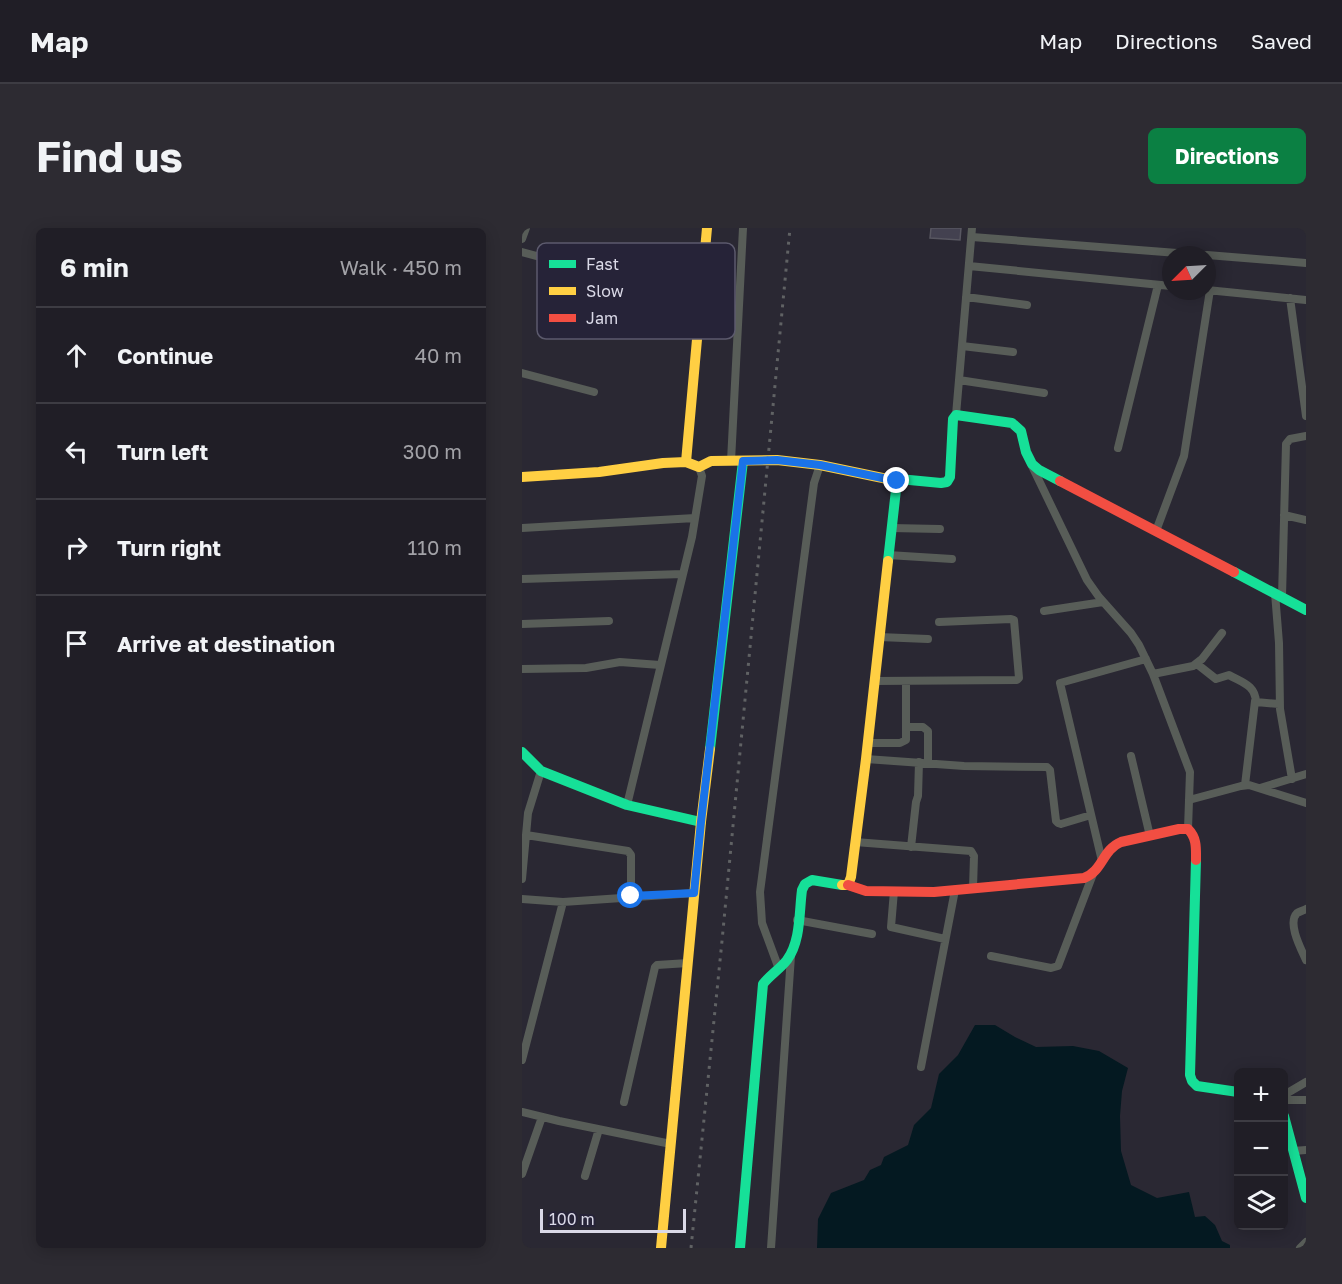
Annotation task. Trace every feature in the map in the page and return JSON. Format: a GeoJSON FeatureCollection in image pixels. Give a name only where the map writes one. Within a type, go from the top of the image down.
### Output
{"type":"FeatureCollection","features":[{"type":"Feature","properties":{"kind":"main road"},"geometry":{"type":"LineString","coordinates":[[706,243],[707,228]]}},
{"type":"Feature","properties":{"kind":"main road"},"geometry":{"type":"LineString","coordinates":[[686,462],[697,339]]}},
{"type":"Feature","properties":{"kind":"main road"},"geometry":{"type":"LineString","coordinates":[[522,477],[599,472],[686,462],[699,467],[711,461],[777,460],[820,465],[897,481],[899,479],[941,483],[947,482],[950,477],[953,419],[956,415],[1011,423],[1017,425],[1022,431],[1031,464],[1039,470],[1306,610]]}},
{"type":"Feature","properties":{"kind":"main road"},"geometry":{"type":"LineString","coordinates":[[661,1248],[701,822],[743,461]]}},
{"type":"Feature","properties":{"kind":"main road"},"geometry":{"type":"LineString","coordinates":[[848,885],[851,877],[868,743],[897,481]]}},
{"type":"Feature","properties":{"kind":"main road"},"geometry":{"type":"LineString","coordinates":[[522,752],[541,771],[627,805],[701,822]]}},
{"type":"Feature","properties":{"kind":"main road"},"geometry":{"type":"LineString","coordinates":[[740,1248],[762,984],[779,969],[795,946],[802,890],[808,880],[813,879],[839,886],[848,885],[866,891],[934,892],[1083,878],[1093,874],[1106,853],[1115,845],[1179,829],[1188,829],[1196,842],[1190,1075],[1192,1082],[1197,1086],[1234,1091]]}},
{"type":"Feature","properties":{"kind":"main road"},"geometry":{"type":"LineString","coordinates":[[1286,1122],[1306,1198]]}},
{"type":"Feature","properties":{"kind":"street"},"geometry":{"type":"LineString","coordinates":[[522,240],[526,228]]}},
{"type":"Feature","properties":{"kind":"street"},"geometry":{"type":"LineString","coordinates":[[731,461],[743,228]]}},
{"type":"Feature","properties":{"kind":"street"},"geometry":{"type":"LineString","coordinates":[[956,415],[972,232],[1162,251]]}},
{"type":"Feature","properties":{"kind":"street"},"geometry":{"type":"LineString","coordinates":[[522,252],[537,256]]}},
{"type":"Feature","properties":{"kind":"street"},"geometry":{"type":"LineString","coordinates":[[1216,256],[1306,263]]}},
{"type":"Feature","properties":{"kind":"street"},"geometry":{"type":"LineString","coordinates":[[969,266],[1162,285]]}},
{"type":"Feature","properties":{"kind":"street"},"geometry":{"type":"LineString","coordinates":[[1118,448],[1158,285]]}},
{"type":"Feature","properties":{"kind":"street"},"geometry":{"type":"LineString","coordinates":[[1216,291],[1306,300]]}},
{"type":"Feature","properties":{"kind":"street"},"geometry":{"type":"LineString","coordinates":[[966,297],[1027,305]]}},
{"type":"Feature","properties":{"kind":"street"},"geometry":{"type":"LineString","coordinates":[[1290,298],[1306,416]]}},
{"type":"Feature","properties":{"kind":"street"},"geometry":{"type":"LineString","coordinates":[[1156,531],[1184,456],[1207,300]]}},
{"type":"Feature","properties":{"kind":"street"},"geometry":{"type":"LineString","coordinates":[[962,346],[1013,352]]}},
{"type":"Feature","properties":{"kind":"street"},"geometry":{"type":"LineString","coordinates":[[522,373],[594,392]]}},
{"type":"Feature","properties":{"kind":"street"},"geometry":{"type":"LineString","coordinates":[[959,380],[1044,393]]}},
{"type":"Feature","properties":{"kind":"street"},"geometry":{"type":"LineString","coordinates":[[1292,779],[1279,704],[1278,595],[1286,444],[1290,439],[1306,436]]}},
{"type":"Feature","properties":{"kind":"street"},"geometry":{"type":"LineString","coordinates":[[1031,464],[1094,590],[1131,633],[1153,674],[1189,766],[1191,779],[1188,829]]}},
{"type":"Feature","properties":{"kind":"street"},"geometry":{"type":"LineString","coordinates":[[779,969],[762,923],[760,892],[814,483],[820,465]]}},
{"type":"Feature","properties":{"kind":"street"},"geometry":{"type":"LineString","coordinates":[[627,805],[695,518],[702,476],[699,467]]}},
{"type":"Feature","properties":{"kind":"street"},"geometry":{"type":"LineString","coordinates":[[1284,515],[1306,520]]}},
{"type":"Feature","properties":{"kind":"street"},"geometry":{"type":"LineString","coordinates":[[522,528],[695,518]]}},
{"type":"Feature","properties":{"kind":"street"},"geometry":{"type":"LineString","coordinates":[[891,528],[940,529]]}},
{"type":"Feature","properties":{"kind":"street"},"geometry":{"type":"LineString","coordinates":[[888,555],[952,559]]}},
{"type":"Feature","properties":{"kind":"street"},"geometry":{"type":"LineString","coordinates":[[522,579],[682,574]]}},
{"type":"Feature","properties":{"kind":"street"},"geometry":{"type":"LineString","coordinates":[[1044,611],[1103,602]]}},
{"type":"Feature","properties":{"kind":"street"},"geometry":{"type":"LineString","coordinates":[[875,681],[1014,681],[1018,678],[1014,620],[939,622]]}},
{"type":"Feature","properties":{"kind":"street"},"geometry":{"type":"LineString","coordinates":[[522,624],[609,621]]}},
{"type":"Feature","properties":{"kind":"street"},"geometry":{"type":"LineString","coordinates":[[1153,674],[1197,664],[1222,633]]}},
{"type":"Feature","properties":{"kind":"street"},"geometry":{"type":"LineString","coordinates":[[879,637],[928,639]]}},
{"type":"Feature","properties":{"kind":"street"},"geometry":{"type":"LineString","coordinates":[[1102,861],[1060,683],[1146,658]]}},
{"type":"Feature","properties":{"kind":"street"},"geometry":{"type":"LineString","coordinates":[[522,669],[586,668],[620,662],[660,665]]}},
{"type":"Feature","properties":{"kind":"street"},"geometry":{"type":"LineString","coordinates":[[1197,664],[1214,678],[1219,679],[1228,674],[1252,688],[1255,693],[1245,785]]}},
{"type":"Feature","properties":{"kind":"street"},"geometry":{"type":"LineString","coordinates":[[868,743],[900,743],[906,740],[906,681]]}},
{"type":"Feature","properties":{"kind":"street"},"geometry":{"type":"LineString","coordinates":[[1255,701],[1279,704]]}},
{"type":"Feature","properties":{"kind":"street"},"geometry":{"type":"LineString","coordinates":[[906,727],[923,727],[928,731],[928,763]]}},
{"type":"Feature","properties":{"kind":"street"},"geometry":{"type":"LineString","coordinates":[[1131,756],[1150,836]]}},
{"type":"Feature","properties":{"kind":"street"},"geometry":{"type":"LineString","coordinates":[[866,759],[1048,768],[1056,821],[1061,824],[1092,815]]}},
{"type":"Feature","properties":{"kind":"street"},"geometry":{"type":"LineString","coordinates":[[911,847],[918,796],[919,762]]}},
{"type":"Feature","properties":{"kind":"street"},"geometry":{"type":"LineString","coordinates":[[522,879],[526,835],[525,813],[541,771]]}},
{"type":"Feature","properties":{"kind":"street"},"geometry":{"type":"LineString","coordinates":[[1260,788],[1306,774]]}},
{"type":"Feature","properties":{"kind":"street"},"geometry":{"type":"LineString","coordinates":[[1189,800],[1245,785],[1306,804]]}},
{"type":"Feature","properties":{"kind":"street"},"geometry":{"type":"LineString","coordinates":[[526,835],[628,851],[631,855],[631,896]]}},
{"type":"Feature","properties":{"kind":"street"},"geometry":{"type":"LineString","coordinates":[[855,842],[972,852],[975,856],[973,888]]}},
{"type":"Feature","properties":{"kind":"street"},"geometry":{"type":"LineString","coordinates":[[991,956],[1051,968],[1058,966],[1093,874]]}},
{"type":"Feature","properties":{"kind":"street"},"geometry":{"type":"LineString","coordinates":[[921,1067],[955,890]]}},
{"type":"Feature","properties":{"kind":"street"},"geometry":{"type":"LineString","coordinates":[[894,891],[891,927],[945,939]]}},
{"type":"Feature","properties":{"kind":"street"},"geometry":{"type":"LineString","coordinates":[[522,899],[563,902],[694,893]]}},
{"type":"Feature","properties":{"kind":"street"},"geometry":{"type":"LineString","coordinates":[[522,1060],[563,902]]}},
{"type":"Feature","properties":{"kind":"street"},"geometry":{"type":"LineString","coordinates":[[1306,909],[1298,913],[1293,924],[1306,960]]}},
{"type":"Feature","properties":{"kind":"street"},"geometry":{"type":"LineString","coordinates":[[797,920],[872,934]]}},
{"type":"Feature","properties":{"kind":"street"},"geometry":{"type":"LineString","coordinates":[[771,1248],[791,954]]}},
{"type":"Feature","properties":{"kind":"street"},"geometry":{"type":"LineString","coordinates":[[624,1102],[655,967],[688,963]]}},
{"type":"Feature","properties":{"kind":"street"},"geometry":{"type":"LineString","coordinates":[[1288,1093],[1306,1082]]}},
{"type":"Feature","properties":{"kind":"street"},"geometry":{"type":"LineString","coordinates":[[1288,1100],[1306,1101]]}},
{"type":"Feature","properties":{"kind":"street"},"geometry":{"type":"LineString","coordinates":[[522,1112],[671,1143]]}},
{"type":"Feature","properties":{"kind":"street"},"geometry":{"type":"LineString","coordinates":[[522,1174],[542,1117]]}},
{"type":"Feature","properties":{"kind":"street"},"geometry":{"type":"LineString","coordinates":[[585,1176],[599,1129]]}},
{"type":"Feature","properties":{"kind":"street"},"geometry":{"type":"LineString","coordinates":[[1293,1151],[1306,1150]]}},
{"type":"Feature","properties":{"kind":"street"},"geometry":{"type":"LineString","coordinates":[[1300,1248],[1306,1242]]}},
{"type":"Feature","properties":{"kind":"water"},"geometry":{"type":"Polygon","coordinates":[[[975,1025],[995,1025],[1036,1047],[1073,1046],[1099,1051],[1128,1068],[1122,1091],[1120,1116],[1121,1151],[1131,1185],[1157,1198],[1189,1192],[1195,1217],[1205,1216],[1215,1225],[1222,1241],[1230,1245],[1230,1248],[817,1248],[818,1219],[831,1193],[864,1180],[870,1170],[881,1165],[884,1157],[908,1145],[914,1125],[931,1108],[939,1074],[958,1055],[975,1025]]]}},
{"type":"Feature","properties":{"kind":"building"},"geometry":{"type":"Polygon","coordinates":[[[931,228],[961,228],[960,240],[930,238],[931,228]]]}},
{"type":"Feature","properties":{"kind":"railway"},"geometry":{"type":"LineString","coordinates":[[691,1248],[790,228]]}},
{"type":"Feature","properties":{"kind":"traffic: fast"},"geometry":{"type":"LineString","coordinates":[[888,561],[897,481],[899,479],[947,482],[950,477],[953,419],[956,415],[1012,423],[1021,431],[1026,452],[1032,464],[1060,481]]}},
{"type":"Feature","properties":{"kind":"traffic: fast"},"geometry":{"type":"LineString","coordinates":[[710,749],[743,461]]}},
{"type":"Feature","properties":{"kind":"traffic: fast"},"geometry":{"type":"LineString","coordinates":[[1234,572],[1306,610]]}},
{"type":"Feature","properties":{"kind":"traffic: fast"},"geometry":{"type":"LineString","coordinates":[[522,752],[541,771],[627,805],[701,822]]}},
{"type":"Feature","properties":{"kind":"traffic: fast"},"geometry":{"type":"LineString","coordinates":[[1196,860],[1190,1075],[1197,1086],[1234,1091]]}},
{"type":"Feature","properties":{"kind":"traffic: fast"},"geometry":{"type":"LineString","coordinates":[[740,1248],[763,984],[792,952],[799,926],[802,890],[805,884],[812,880],[842,885]]}},
{"type":"Feature","properties":{"kind":"traffic: fast"},"geometry":{"type":"LineString","coordinates":[[1286,1122],[1306,1198]]}},
{"type":"Feature","properties":{"kind":"traffic: slow"},"geometry":{"type":"LineString","coordinates":[[706,243],[707,228]]}},
{"type":"Feature","properties":{"kind":"traffic: slow"},"geometry":{"type":"LineString","coordinates":[[686,462],[697,339]]}},
{"type":"Feature","properties":{"kind":"traffic: slow"},"geometry":{"type":"LineString","coordinates":[[522,477],[599,472],[663,463],[686,462],[699,467],[711,461],[777,460],[820,465],[897,481]]}},
{"type":"Feature","properties":{"kind":"traffic: slow"},"geometry":{"type":"LineString","coordinates":[[842,885],[848,885],[851,877],[888,561]]}},
{"type":"Feature","properties":{"kind":"traffic: slow"},"geometry":{"type":"LineString","coordinates":[[661,1248],[701,822],[710,749]]}},
{"type":"Feature","properties":{"kind":"traffic: jam"},"geometry":{"type":"LineString","coordinates":[[1060,481],[1234,572]]}},
{"type":"Feature","properties":{"kind":"traffic: jam"},"geometry":{"type":"LineString","coordinates":[[848,885],[866,891],[934,892],[1084,878],[1095,871],[1110,850],[1121,842],[1179,829],[1188,829],[1193,836],[1196,860]]}},
{"type":"Feature","properties":{"kind":"route"},"geometry":{"type":"LineString","coordinates":[[631,896],[694,893],[743,461],[777,460],[820,465],[897,481]]}}]}
